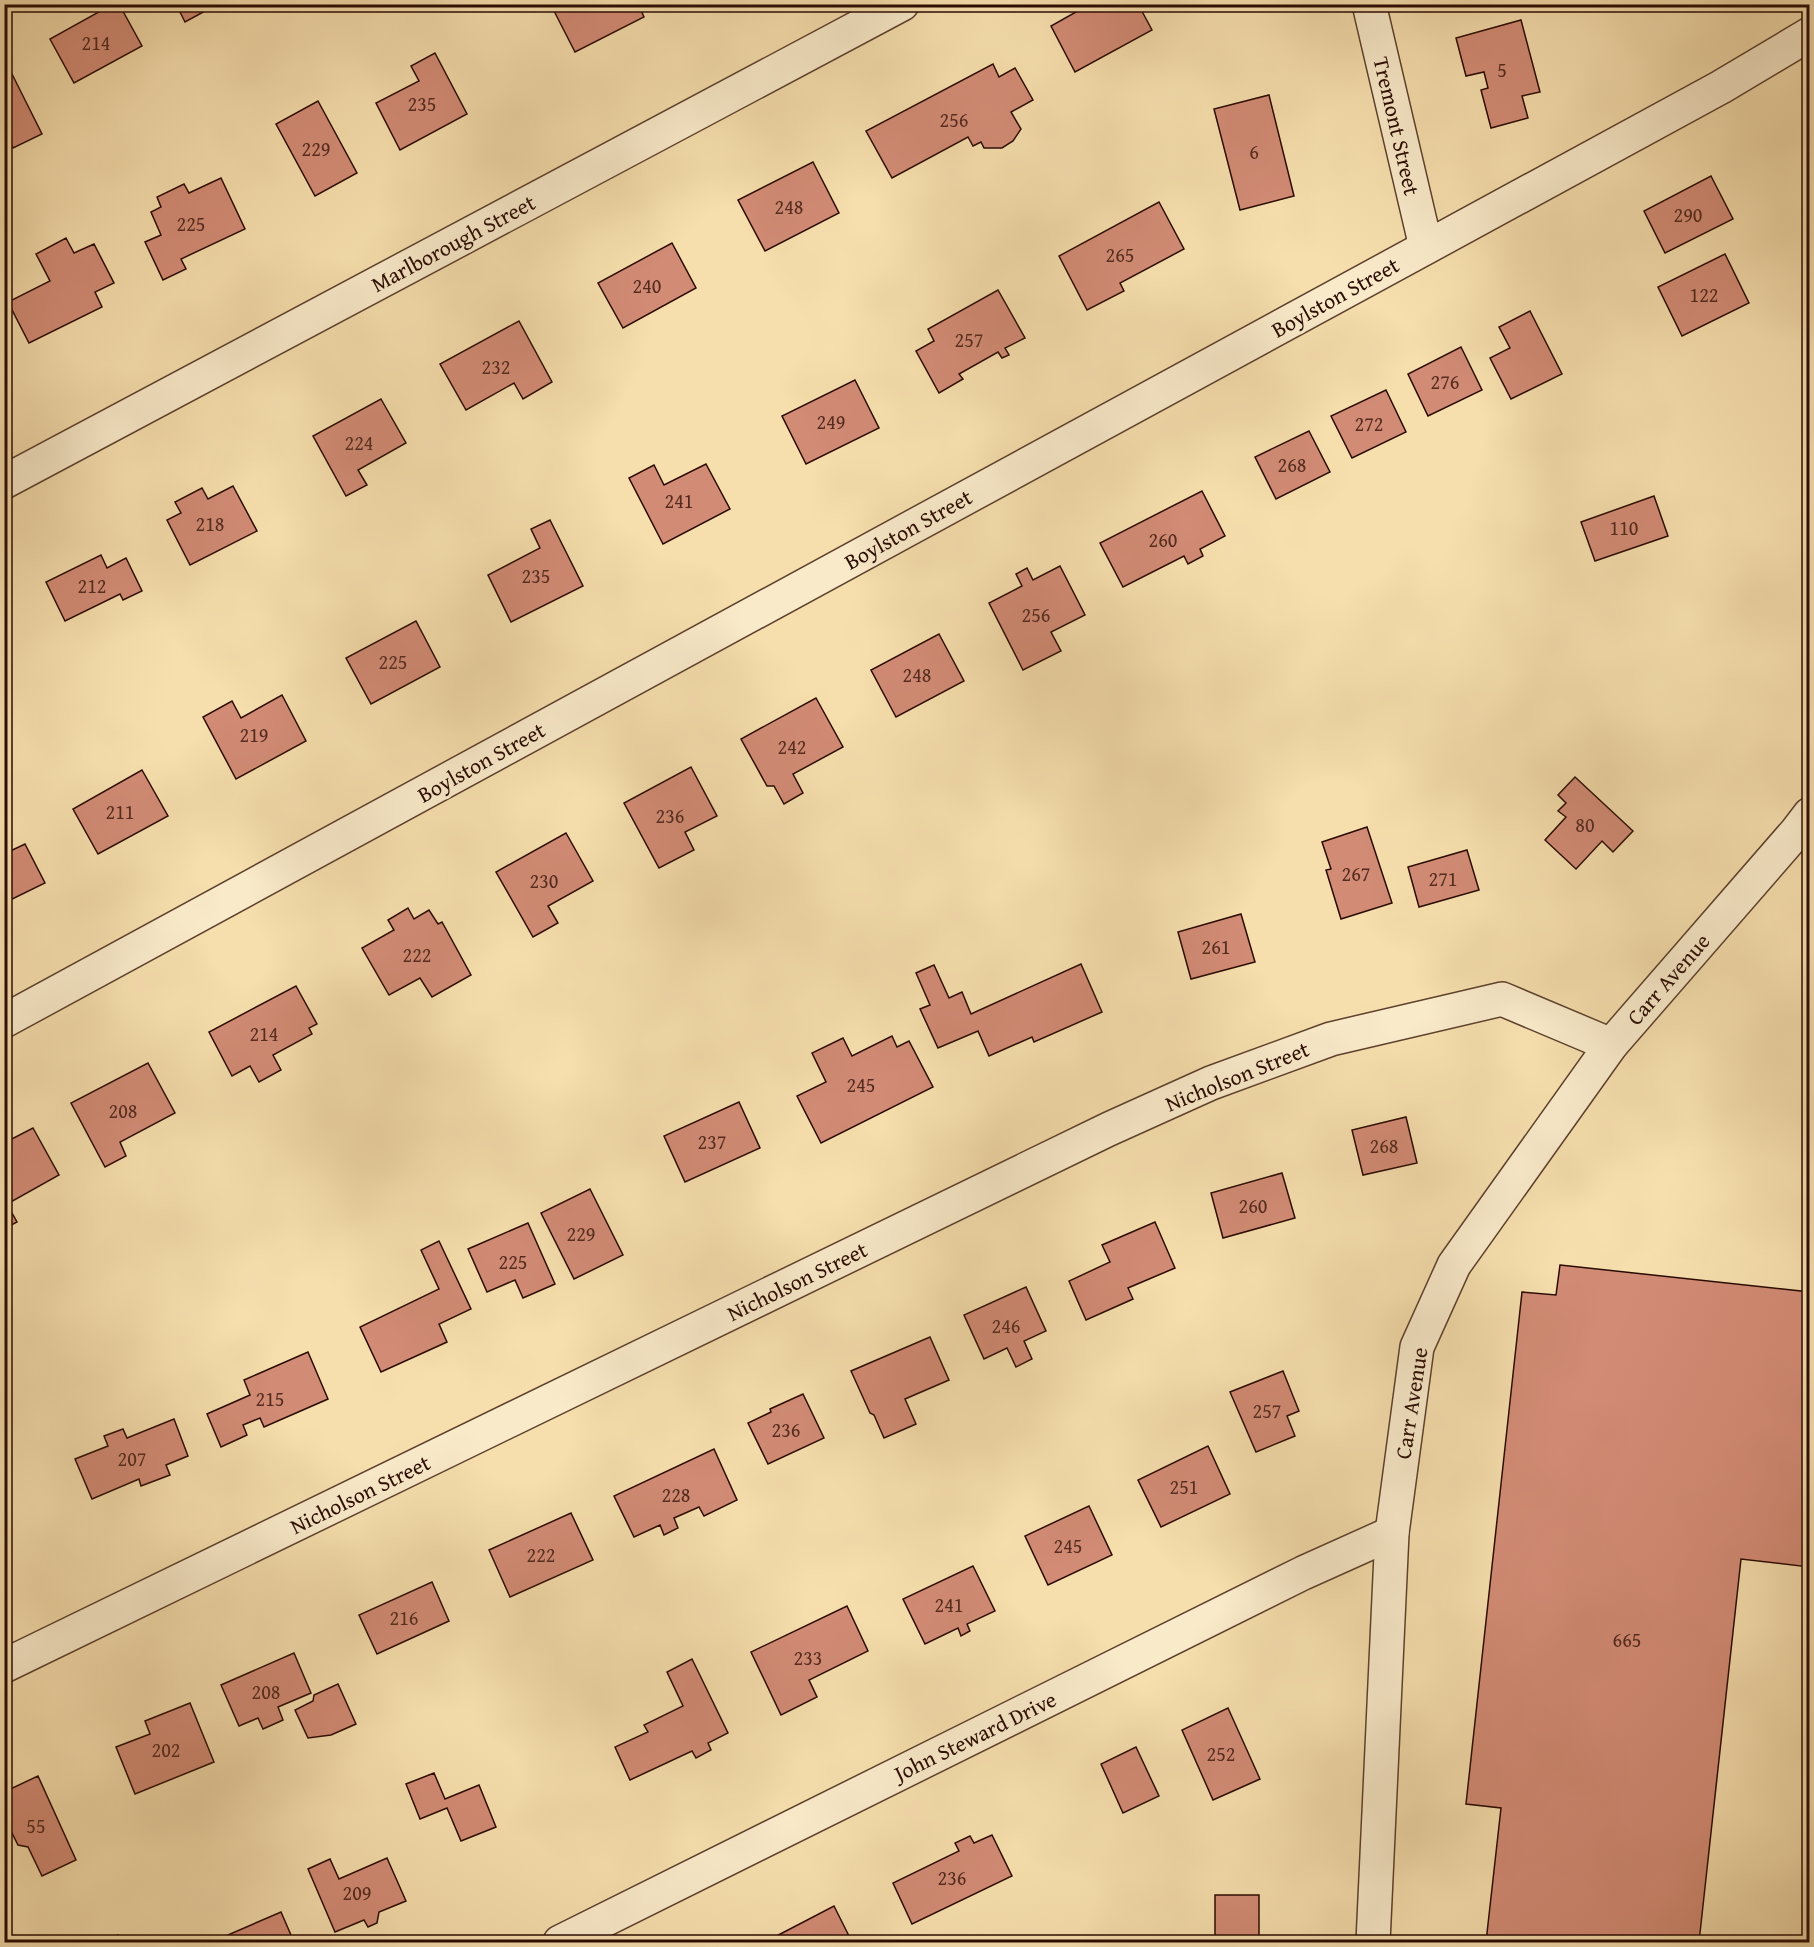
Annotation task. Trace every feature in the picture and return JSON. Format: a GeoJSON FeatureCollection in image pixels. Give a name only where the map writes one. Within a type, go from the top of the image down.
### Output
{"type":"FeatureCollection","features":[{"type":"Feature","properties":{"kind":"street","name":"Marlborough Street"},"geometry":{"type":"LineString","coordinates":[[4,482],[902,4]]}},
{"type":"Feature","properties":{"kind":"street","name":"Tremont Street"},"geometry":{"type":"LineString","coordinates":[[1369,4],[1426,247]]}},
{"type":"Feature","properties":{"kind":"street","name":"Boylston Street"},"geometry":{"type":"LineString","coordinates":[[4,1021],[1721,87],[1809,34]]}},
{"type":"Feature","properties":{"kind":"street","name":"Carr Avenue"},"geometry":{"type":"LineString","coordinates":[[1373,1942],[1392,1533],[1417,1347],[1454,1265],[1611,1045],[1797,831],[1809,814]]}},
{"type":"Feature","properties":{"kind":"street","name":"Nicholson Street"},"geometry":{"type":"LineString","coordinates":[[4,1666],[1088,1139],[1211,1083],[1331,1039],[1502,999],[1611,1045]]}},
{"type":"Feature","properties":{"kind":"street","name":"John Steward Drive"},"geometry":{"type":"LineString","coordinates":[[560,1942],[1303,1573],[1392,1533]]}},
{"type":"Feature","properties":{"kind":"building"},"geometry":{"type":"Polygon","coordinates":[[[113,4],[119,4],[142,46],[74,83],[50,39],[113,4]]]}},
{"type":"Feature","properties":{"kind":"building"},"geometry":{"type":"Polygon","coordinates":[[[176,4],[218,4],[185,22],[176,4]]]}},
{"type":"Feature","properties":{"kind":"building"},"geometry":{"type":"Polygon","coordinates":[[[555,4],[638,4],[644,17],[575,52],[552,7],[555,4]]]}},
{"type":"Feature","properties":{"kind":"building"},"geometry":{"type":"Polygon","coordinates":[[[1090,4],[1138,4],[1152,30],[1075,72],[1051,26],[1090,4]]]}},
{"type":"Feature","properties":{"kind":"building"},"geometry":{"type":"Polygon","coordinates":[[[1521,20],[1540,92],[1522,96],[1528,118],[1491,128],[1481,90],[1488,88],[1484,72],[1466,76],[1456,38],[1521,20]]]}},
{"type":"Feature","properties":{"kind":"building"},"geometry":{"type":"Polygon","coordinates":[[[435,53],[467,114],[400,150],[376,103],[419,81],[411,66],[435,53]]]}},
{"type":"Feature","properties":{"kind":"building"},"geometry":{"type":"Polygon","coordinates":[[[993,64],[999,77],[1015,68],[1033,100],[1011,112],[1021,129],[1013,141],[1002,148],[984,148],[981,142],[973,146],[968,137],[892,178],[866,131],[993,64]]]}},
{"type":"Feature","properties":{"kind":"building"},"geometry":{"type":"Polygon","coordinates":[[[9,68],[42,134],[13,148],[7,135],[4,137],[4,70],[9,68]]]}},
{"type":"Feature","properties":{"kind":"building"},"geometry":{"type":"Polygon","coordinates":[[[1269,95],[1294,196],[1240,210],[1214,109],[1269,95]]]}},
{"type":"Feature","properties":{"kind":"building"},"geometry":{"type":"Polygon","coordinates":[[[318,101],[357,173],[315,196],[276,124],[318,101]]]}},
{"type":"Feature","properties":{"kind":"building"},"geometry":{"type":"Polygon","coordinates":[[[813,162],[839,213],[765,251],[738,200],[813,162]]]}},
{"type":"Feature","properties":{"kind":"building"},"geometry":{"type":"Polygon","coordinates":[[[1711,176],[1733,219],[1665,253],[1644,211],[1711,176]]]}},
{"type":"Feature","properties":{"kind":"building"},"geometry":{"type":"Polygon","coordinates":[[[221,178],[245,229],[181,259],[186,269],[163,280],[145,242],[161,235],[151,212],[161,207],[157,197],[184,184],[189,193],[221,178]]]}},
{"type":"Feature","properties":{"kind":"building"},"geometry":{"type":"Polygon","coordinates":[[[1159,202],[1184,249],[1120,283],[1124,291],[1087,310],[1059,256],[1159,202]]]}},
{"type":"Feature","properties":{"kind":"building"},"geometry":{"type":"Polygon","coordinates":[[[66,238],[74,253],[94,244],[114,283],[95,292],[102,307],[29,343],[8,302],[50,281],[36,254],[66,238]]]}},
{"type":"Feature","properties":{"kind":"building"},"geometry":{"type":"Polygon","coordinates":[[[672,243],[696,288],[623,328],[598,283],[672,243]]]}},
{"type":"Feature","properties":{"kind":"building"},"geometry":{"type":"Polygon","coordinates":[[[1725,254],[1749,303],[1682,336],[1658,287],[1725,254]]]}},
{"type":"Feature","properties":{"kind":"building"},"geometry":{"type":"Polygon","coordinates":[[[998,290],[1025,338],[1005,348],[1009,355],[1002,358],[998,352],[959,374],[963,379],[939,393],[916,351],[934,341],[928,329],[998,290]]]}},
{"type":"Feature","properties":{"kind":"building"},"geometry":{"type":"Polygon","coordinates":[[[1530,311],[1562,374],[1511,399],[1490,358],[1510,348],[1499,327],[1530,311]]]}},
{"type":"Feature","properties":{"kind":"building"},"geometry":{"type":"Polygon","coordinates":[[[519,321],[552,382],[523,399],[514,383],[466,410],[440,364],[519,321]]]}},
{"type":"Feature","properties":{"kind":"building"},"geometry":{"type":"Polygon","coordinates":[[[1461,347],[1482,390],[1428,416],[1408,374],[1461,347]]]}},
{"type":"Feature","properties":{"kind":"building"},"geometry":{"type":"Polygon","coordinates":[[[855,380],[879,428],[806,464],[782,416],[855,380]]]}},
{"type":"Feature","properties":{"kind":"building"},"geometry":{"type":"Polygon","coordinates":[[[1386,390],[1406,432],[1352,458],[1331,416],[1386,390]]]}},
{"type":"Feature","properties":{"kind":"building"},"geometry":{"type":"Polygon","coordinates":[[[381,399],[406,443],[358,470],[367,485],[346,496],[313,436],[381,399]]]}},
{"type":"Feature","properties":{"kind":"building"},"geometry":{"type":"Polygon","coordinates":[[[1309,431],[1330,472],[1276,499],[1255,457],[1309,431]]]}},
{"type":"Feature","properties":{"kind":"building"},"geometry":{"type":"Polygon","coordinates":[[[706,464],[730,509],[663,544],[629,478],[654,465],[664,485],[706,464]]]}},
{"type":"Feature","properties":{"kind":"building"},"geometry":{"type":"Polygon","coordinates":[[[233,486],[257,531],[190,565],[167,520],[181,513],[175,502],[202,488],[208,499],[233,486]]]}},
{"type":"Feature","properties":{"kind":"building"},"geometry":{"type":"Polygon","coordinates":[[[1202,491],[1225,536],[1200,549],[1203,556],[1188,564],[1184,556],[1123,587],[1100,543],[1202,491]]]}},
{"type":"Feature","properties":{"kind":"building"},"geometry":{"type":"Polygon","coordinates":[[[1654,496],[1668,536],[1595,561],[1581,522],[1654,496]]]}},
{"type":"Feature","properties":{"kind":"building"},"geometry":{"type":"Polygon","coordinates":[[[550,520],[583,586],[511,622],[488,575],[540,548],[531,529],[550,520]]]}},
{"type":"Feature","properties":{"kind":"building"},"geometry":{"type":"Polygon","coordinates":[[[101,555],[107,568],[126,558],[142,591],[123,600],[120,594],[65,621],[46,582],[101,555]]]}},
{"type":"Feature","properties":{"kind":"building"},"geometry":{"type":"Polygon","coordinates":[[[1060,566],[1085,615],[1051,632],[1061,651],[1023,670],[989,603],[1022,586],[1016,574],[1027,568],[1033,580],[1060,566]]]}},
{"type":"Feature","properties":{"kind":"building"},"geometry":{"type":"Polygon","coordinates":[[[416,621],[440,667],[371,704],[346,658],[416,621]]]}},
{"type":"Feature","properties":{"kind":"building"},"geometry":{"type":"Polygon","coordinates":[[[939,634],[964,681],[896,717],[871,670],[939,634]]]}},
{"type":"Feature","properties":{"kind":"building"},"geometry":{"type":"Polygon","coordinates":[[[282,695],[306,741],[236,779],[203,717],[232,701],[241,718],[282,695]]]}},
{"type":"Feature","properties":{"kind":"building"},"geometry":{"type":"Polygon","coordinates":[[[816,698],[843,747],[793,774],[803,793],[784,804],[774,786],[767,786],[741,739],[816,698]]]}},
{"type":"Feature","properties":{"kind":"building"},"geometry":{"type":"Polygon","coordinates":[[[691,767],[717,816],[685,832],[694,850],[659,868],[624,803],[691,767]]]}},
{"type":"Feature","properties":{"kind":"building"},"geometry":{"type":"Polygon","coordinates":[[[142,770],[168,816],[98,854],[73,809],[142,770]]]}},
{"type":"Feature","properties":{"kind":"building"},"geometry":{"type":"Polygon","coordinates":[[[1575,777],[1633,831],[1613,852],[1602,841],[1576,869],[1545,840],[1566,817],[1558,811],[1566,803],[1558,795],[1575,777]]]}},
{"type":"Feature","properties":{"kind":"building"},"geometry":{"type":"Polygon","coordinates":[[[1367,827],[1392,903],[1341,919],[1326,870],[1331,869],[1322,842],[1367,827]]]}},
{"type":"Feature","properties":{"kind":"building"},"geometry":{"type":"Polygon","coordinates":[[[566,833],[593,881],[548,906],[558,923],[533,937],[496,872],[566,833]]]}},
{"type":"Feature","properties":{"kind":"building"},"geometry":{"type":"Polygon","coordinates":[[[25,844],[45,883],[4,903],[4,854],[25,844]]]}},
{"type":"Feature","properties":{"kind":"building"},"geometry":{"type":"Polygon","coordinates":[[[1467,850],[1479,890],[1419,907],[1408,867],[1467,850]]]}},
{"type":"Feature","properties":{"kind":"building"},"geometry":{"type":"Polygon","coordinates":[[[408,908],[414,919],[429,910],[438,924],[442,922],[471,975],[432,997],[420,978],[389,995],[362,948],[394,930],[388,920],[408,908]]]}},
{"type":"Feature","properties":{"kind":"building"},"geometry":{"type":"Polygon","coordinates":[[[1241,914],[1255,962],[1191,979],[1178,932],[1241,914]]]}},
{"type":"Feature","properties":{"kind":"building"},"geometry":{"type":"Polygon","coordinates":[[[1081,964],[1102,1012],[1034,1042],[1032,1037],[989,1056],[978,1031],[938,1048],[920,1009],[930,1005],[916,973],[934,965],[949,998],[962,992],[971,1014],[1081,964]]]}},
{"type":"Feature","properties":{"kind":"building"},"geometry":{"type":"Polygon","coordinates":[[[296,986],[317,1024],[309,1028],[312,1034],[273,1055],[281,1070],[259,1082],[250,1066],[232,1076],[209,1032],[296,986]]]}},
{"type":"Feature","properties":{"kind":"building"},"geometry":{"type":"Polygon","coordinates":[[[892,1036],[897,1047],[909,1041],[933,1087],[821,1143],[797,1096],[826,1082],[812,1053],[843,1038],[852,1056],[892,1036]]]}},
{"type":"Feature","properties":{"kind":"building"},"geometry":{"type":"Polygon","coordinates":[[[148,1063],[175,1113],[120,1142],[126,1156],[105,1167],[71,1103],[148,1063]]]}},
{"type":"Feature","properties":{"kind":"building"},"geometry":{"type":"Polygon","coordinates":[[[739,1102],[760,1148],[685,1182],[664,1136],[739,1102]]]}},
{"type":"Feature","properties":{"kind":"building"},"geometry":{"type":"Polygon","coordinates":[[[1406,1117],[1417,1163],[1363,1175],[1352,1130],[1406,1117]]]}},
{"type":"Feature","properties":{"kind":"building"},"geometry":{"type":"Polygon","coordinates":[[[33,1128],[59,1175],[7,1204],[17,1222],[4,1229],[4,1143],[33,1128]]]}},
{"type":"Feature","properties":{"kind":"building"},"geometry":{"type":"Polygon","coordinates":[[[1282,1173],[1295,1218],[1223,1238],[1211,1193],[1282,1173]]]}},
{"type":"Feature","properties":{"kind":"building"},"geometry":{"type":"Polygon","coordinates":[[[590,1189],[623,1255],[574,1279],[541,1213],[590,1189]]]}},
{"type":"Feature","properties":{"kind":"building"},"geometry":{"type":"Polygon","coordinates":[[[1155,1222],[1175,1268],[1128,1288],[1133,1299],[1086,1320],[1069,1281],[1110,1262],[1102,1245],[1155,1222]]]}},
{"type":"Feature","properties":{"kind":"building"},"geometry":{"type":"Polygon","coordinates":[[[528,1223],[555,1284],[523,1298],[515,1280],[487,1292],[468,1249],[528,1223]]]}},
{"type":"Feature","properties":{"kind":"building"},"geometry":{"type":"Polygon","coordinates":[[[439,1241],[471,1309],[439,1324],[447,1342],[381,1372],[360,1327],[439,1289],[421,1250],[439,1241]]]}},
{"type":"Feature","properties":{"kind":"building"},"geometry":{"type":"Polygon","coordinates":[[[1560,1265],[1810,1292],[1809,1567],[1741,1559],[1699,1942],[1486,1942],[1501,1808],[1466,1804],[1522,1292],[1556,1295],[1560,1265]]]}},
{"type":"Feature","properties":{"kind":"building"},"geometry":{"type":"Polygon","coordinates":[[[1026,1287],[1046,1331],[1024,1341],[1032,1359],[1016,1367],[1007,1348],[984,1359],[964,1315],[1026,1287]]]}},
{"type":"Feature","properties":{"kind":"building"},"geometry":{"type":"Polygon","coordinates":[[[930,1337],[949,1380],[905,1399],[916,1424],[884,1438],[851,1371],[930,1337]]]}},
{"type":"Feature","properties":{"kind":"building"},"geometry":{"type":"Polygon","coordinates":[[[308,1352],[328,1399],[264,1427],[260,1418],[243,1425],[247,1435],[221,1447],[207,1414],[250,1395],[244,1380],[308,1352]]]}},
{"type":"Feature","properties":{"kind":"building"},"geometry":{"type":"Polygon","coordinates":[[[1283,1371],[1299,1411],[1287,1416],[1295,1436],[1256,1452],[1230,1392],[1283,1371]]]}},
{"type":"Feature","properties":{"kind":"building"},"geometry":{"type":"Polygon","coordinates":[[[803,1394],[824,1438],[768,1464],[748,1423],[771,1412],[770,1409],[803,1394]]]}},
{"type":"Feature","properties":{"kind":"building"},"geometry":{"type":"Polygon","coordinates":[[[174,1419],[188,1456],[166,1465],[170,1475],[141,1486],[139,1479],[92,1499],[75,1459],[108,1446],[104,1436],[123,1429],[127,1438],[174,1419]]]}},
{"type":"Feature","properties":{"kind":"building"},"geometry":{"type":"Polygon","coordinates":[[[1208,1446],[1230,1494],[1161,1527],[1138,1480],[1208,1446]]]}},
{"type":"Feature","properties":{"kind":"building"},"geometry":{"type":"Polygon","coordinates":[[[714,1449],[737,1500],[704,1516],[699,1507],[674,1518],[678,1528],[664,1535],[660,1525],[634,1537],[614,1496],[714,1449]]]}},
{"type":"Feature","properties":{"kind":"building"},"geometry":{"type":"Polygon","coordinates":[[[1089,1506],[1112,1555],[1048,1585],[1025,1536],[1089,1506]]]}},
{"type":"Feature","properties":{"kind":"building"},"geometry":{"type":"Polygon","coordinates":[[[571,1513],[593,1560],[510,1597],[489,1550],[571,1513]]]}},
{"type":"Feature","properties":{"kind":"building"},"geometry":{"type":"Polygon","coordinates":[[[973,1566],[995,1611],[967,1624],[970,1631],[961,1636],[958,1628],[925,1644],[903,1599],[973,1566]]]}},
{"type":"Feature","properties":{"kind":"building"},"geometry":{"type":"Polygon","coordinates":[[[432,1582],[449,1621],[377,1654],[359,1615],[432,1582]]]}},
{"type":"Feature","properties":{"kind":"building"},"geometry":{"type":"Polygon","coordinates":[[[847,1606],[868,1651],[809,1680],[817,1697],[781,1715],[751,1652],[847,1606]]]}},
{"type":"Feature","properties":{"kind":"building"},"geometry":{"type":"Polygon","coordinates":[[[294,1653],[311,1693],[278,1707],[283,1720],[263,1729],[258,1718],[239,1726],[221,1685],[294,1653]]]}},
{"type":"Feature","properties":{"kind":"building"},"geometry":{"type":"Polygon","coordinates":[[[692,1659],[728,1733],[708,1743],[711,1750],[696,1758],[692,1751],[630,1780],[615,1747],[648,1732],[644,1725],[683,1706],[667,1672],[692,1659]]]}},
{"type":"Feature","properties":{"kind":"building"},"geometry":{"type":"Polygon","coordinates":[[[338,1684],[356,1724],[331,1735],[308,1738],[295,1710],[313,1701],[314,1695],[338,1684]]]}},
{"type":"Feature","properties":{"kind":"building"},"geometry":{"type":"Polygon","coordinates":[[[190,1703],[214,1762],[135,1794],[116,1747],[150,1734],[145,1721],[190,1703]]]}},
{"type":"Feature","properties":{"kind":"building"},"geometry":{"type":"Polygon","coordinates":[[[1228,1708],[1260,1779],[1213,1800],[1182,1730],[1228,1708]]]}},
{"type":"Feature","properties":{"kind":"building"},"geometry":{"type":"Polygon","coordinates":[[[1136,1747],[1159,1796],[1123,1813],[1101,1764],[1136,1747]]]}},
{"type":"Feature","properties":{"kind":"building"},"geometry":{"type":"Polygon","coordinates":[[[434,1773],[445,1799],[479,1785],[496,1827],[461,1841],[447,1808],[420,1819],[406,1784],[434,1773]]]}},
{"type":"Feature","properties":{"kind":"building"},"geometry":{"type":"Polygon","coordinates":[[[38,1776],[76,1860],[42,1876],[28,1847],[18,1845],[4,1817],[4,1792],[38,1776]]]}},
{"type":"Feature","properties":{"kind":"building"},"geometry":{"type":"Polygon","coordinates":[[[992,1835],[1012,1876],[912,1924],[893,1883],[959,1851],[955,1843],[970,1836],[974,1843],[992,1835]]]}},
{"type":"Feature","properties":{"kind":"building"},"geometry":{"type":"Polygon","coordinates":[[[387,1858],[406,1901],[379,1912],[377,1923],[368,1927],[364,1920],[335,1932],[308,1869],[330,1859],[339,1879],[387,1858]]]}},
{"type":"Feature","properties":{"kind":"building"},"geometry":{"type":"Polygon","coordinates":[[[1215,1895],[1259,1895],[1259,1942],[1215,1942],[1215,1895]]]}},
{"type":"Feature","properties":{"kind":"building"},"geometry":{"type":"Polygon","coordinates":[[[834,1906],[852,1942],[765,1942],[834,1906]]]}},
{"type":"Feature","properties":{"kind":"building"},"geometry":{"type":"Polygon","coordinates":[[[281,1912],[294,1942],[214,1941],[281,1912]]]}},
{"type":"Feature","properties":{"kind":"building"},"geometry":{"type":"Polygon","coordinates":[[[118,1935],[122,1942],[102,1942],[118,1935]]]}}]}
